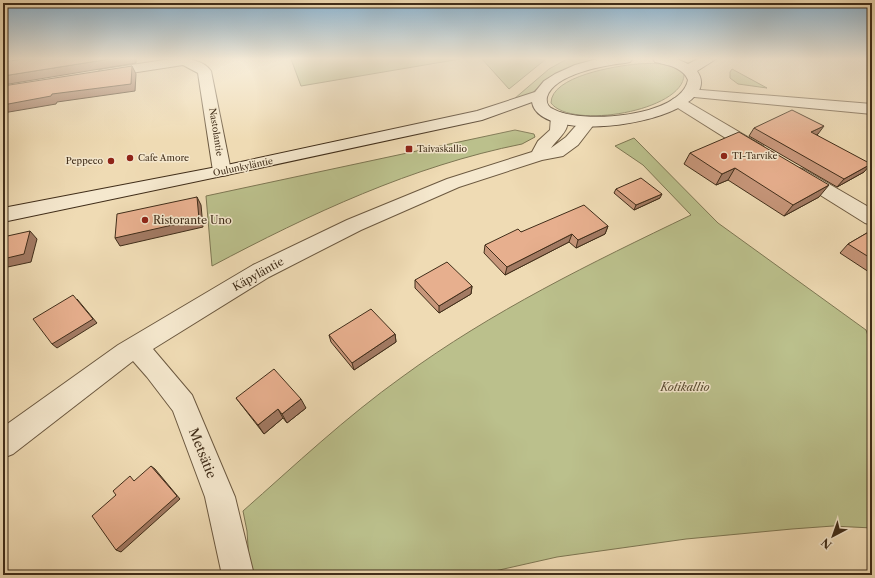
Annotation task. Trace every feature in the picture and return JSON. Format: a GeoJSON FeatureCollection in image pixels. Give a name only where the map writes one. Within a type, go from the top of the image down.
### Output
{"type":"FeatureCollection","features":[{"type":"Feature","properties":{"kind":"street","name":"Nastolantie"},"geometry":{"type":"LineString","coordinates":[[208,86],[222,171]]}},
{"type":"Feature","properties":{"kind":"street"},"geometry":{"type":"LineString","coordinates":[[539,155],[544,145],[556,135],[560,123],[553,115],[540,105],[538,100],[539,95],[545,86]]}},
{"type":"Feature","properties":{"kind":"street"},"geometry":{"type":"LineString","coordinates":[[688,86],[751,98],[872,109]]}},
{"type":"Feature","properties":{"kind":"street"},"geometry":{"type":"LineString","coordinates":[[688,86],[780,163],[872,218]]}},
{"type":"Feature","properties":{"kind":"street","name":"Oulunkyläntie"},"geometry":{"type":"LineString","coordinates":[[482,116],[502,118],[553,115],[586,123],[627,120],[688,86]]}},
{"type":"Feature","properties":{"kind":"street","name":"Oulunkyläntie"},"geometry":{"type":"LineString","coordinates":[[3,215],[222,171],[482,116],[496,109],[539,95]]}},
{"type":"Feature","properties":{"kind":"street","name":"Käpyläntie"},"geometry":{"type":"LineString","coordinates":[[3,444],[134,347],[262,271],[354,225],[453,183],[539,155],[557,152],[576,137],[586,123]]}},
{"type":"Feature","properties":{"kind":"street","name":"Metsätie"},"geometry":{"type":"LineString","coordinates":[[134,347],[156,368],[183,404],[220,497],[238,575]]}},
{"type":"Feature","properties":{"kind":"green space"},"geometry":{"type":"Polygon","coordinates":[[[529,86],[540,86],[531,94],[514,99],[529,86]]]}},
{"type":"Feature","properties":{"kind":"green space"},"geometry":{"type":"Polygon","coordinates":[[[561,86],[680,86],[666,98],[647,107],[625,113],[602,115],[580,115],[562,111],[551,103],[554,94],[561,86]]]}},
{"type":"Feature","properties":{"kind":"green space"},"geometry":{"type":"Polygon","coordinates":[[[752,86],[763,86],[767,88],[752,86]]]}},
{"type":"Feature","properties":{"kind":"green space"},"geometry":{"type":"Polygon","coordinates":[[[515,130],[534,134],[535,137],[522,144],[481,153],[441,165],[362,194],[286,228],[212,266],[206,196],[515,130]]]}},
{"type":"Feature","properties":{"kind":"green space","name":"Kotikallio"},"geometry":{"type":"Polygon","coordinates":[[[634,138],[718,223],[866,330],[872,347],[872,528],[833,526],[686,539],[557,557],[477,575],[250,575],[247,531],[243,511],[361,408],[436,353],[507,309],[616,251],[691,215],[643,165],[615,146],[634,138]]]}},
{"type":"Feature","properties":{"kind":"building"},"geometry":{"type":"Polygon","coordinates":[[[3,86],[115,86],[52,94],[51,96],[3,105],[3,86]]]}},
{"type":"Feature","properties":{"kind":"building"},"geometry":{"type":"Polygon","coordinates":[[[792,110],[824,126],[811,132],[871,164],[844,179],[754,128],[792,110]]]}},
{"type":"Feature","properties":{"kind":"building"},"geometry":{"type":"Polygon","coordinates":[[[739,132],[829,185],[793,205],[735,168],[722,174],[690,153],[739,132]]]}},
{"type":"Feature","properties":{"kind":"building"},"geometry":{"type":"Polygon","coordinates":[[[641,178],[662,194],[636,205],[616,189],[641,178]]]}},
{"type":"Feature","properties":{"kind":"building"},"geometry":{"type":"Polygon","coordinates":[[[197,197],[199,219],[115,238],[117,214],[197,197]]]}},
{"type":"Feature","properties":{"kind":"building"},"geometry":{"type":"Polygon","coordinates":[[[584,205],[608,226],[578,240],[572,234],[507,267],[485,245],[518,229],[521,232],[584,205]]]}},
{"type":"Feature","properties":{"kind":"building"},"geometry":{"type":"Polygon","coordinates":[[[872,230],[872,259],[848,244],[872,230]]]}},
{"type":"Feature","properties":{"kind":"building"},"geometry":{"type":"Polygon","coordinates":[[[30,231],[24,254],[3,259],[3,237],[30,231]]]}},
{"type":"Feature","properties":{"kind":"building"},"geometry":{"type":"Polygon","coordinates":[[[447,262],[472,286],[439,306],[415,280],[447,262]]]}},
{"type":"Feature","properties":{"kind":"building"},"geometry":{"type":"Polygon","coordinates":[[[73,295],[93,319],[52,344],[33,319],[73,295]]]}},
{"type":"Feature","properties":{"kind":"building"},"geometry":{"type":"Polygon","coordinates":[[[371,309],[395,334],[352,363],[329,335],[371,309]]]}},
{"type":"Feature","properties":{"kind":"building"},"geometry":{"type":"Polygon","coordinates":[[[274,369],[301,399],[282,414],[278,409],[258,425],[236,398],[274,369]]]}},
{"type":"Feature","properties":{"kind":"building"},"geometry":{"type":"Polygon","coordinates":[[[151,466],[177,496],[116,550],[92,516],[116,495],[113,491],[130,476],[134,481],[151,466]]]}},
{"type":"Feature","properties":{"kind":"place","name":"Taivaskallio"},"geometry":{"type":"Point","coordinates":[409,149]}},
{"type":"Feature","properties":{"kind":"place","name":"TI-Tarvike"},"geometry":{"type":"Point","coordinates":[724,156]}},
{"type":"Feature","properties":{"kind":"place","name":"Cafe Amore"},"geometry":{"type":"Point","coordinates":[130,158]}},
{"type":"Feature","properties":{"kind":"place","name":"Peppeco"},"geometry":{"type":"Point","coordinates":[111,161]}},
{"type":"Feature","properties":{"kind":"place","name":"Ristorante Uno"},"geometry":{"type":"Point","coordinates":[145,220]}}]}
